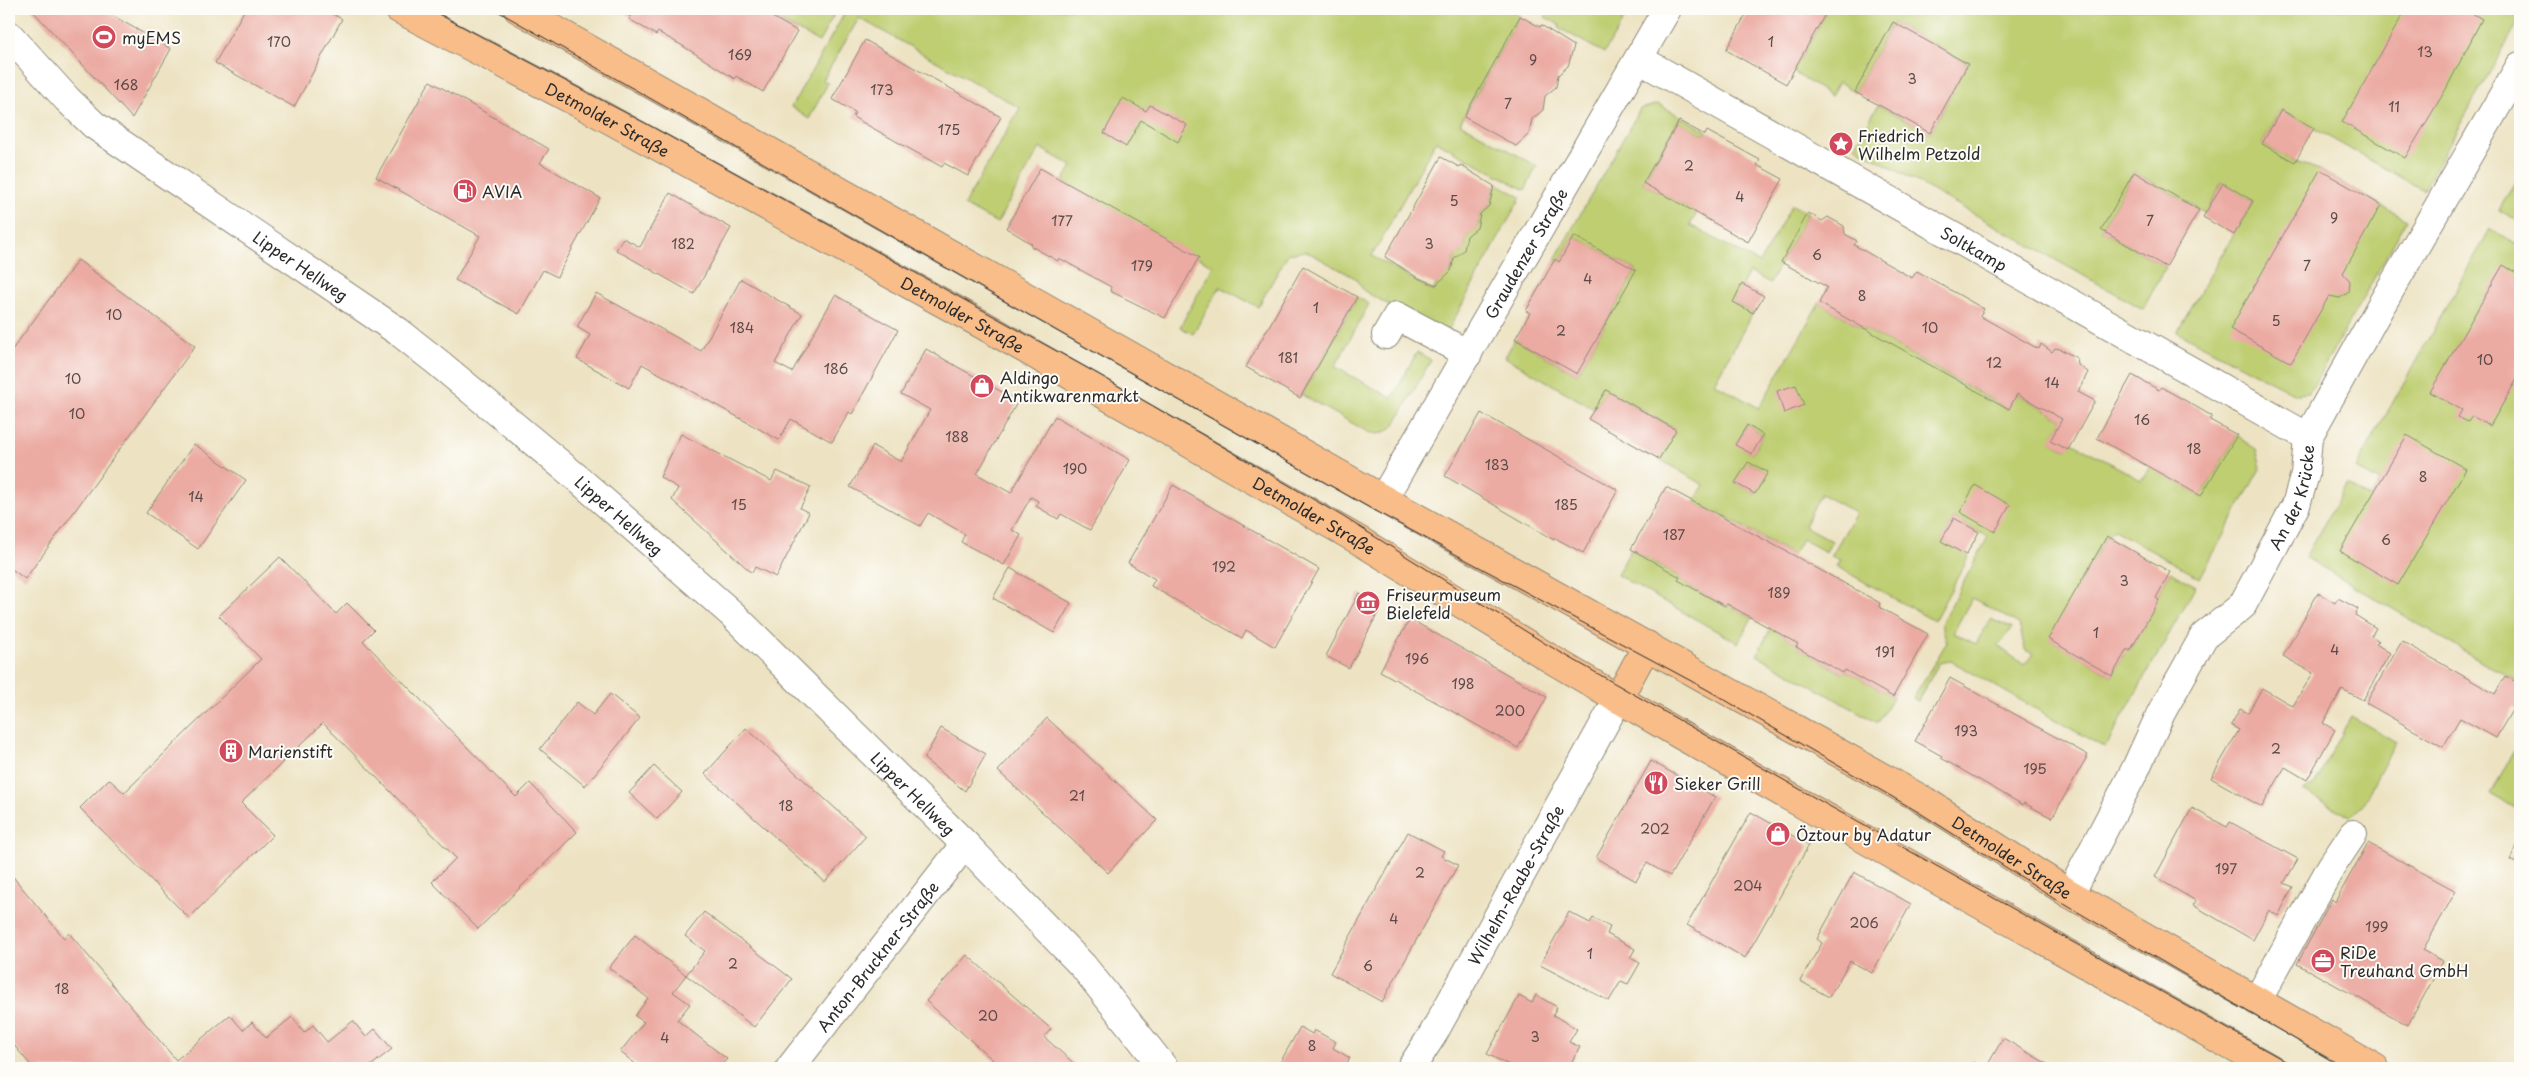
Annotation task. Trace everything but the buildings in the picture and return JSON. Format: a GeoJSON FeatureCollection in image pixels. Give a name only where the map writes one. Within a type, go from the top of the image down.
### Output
{"type":"FeatureCollection","features":[{"type":"Feature","properties":{"kind":"main road","name":"Detmolder Straße"},"geometry":{"type":"LineString","coordinates":[[399,9],[596,112],[983,325],[1360,541],[1618,699],[2270,1068]]}},
{"type":"Feature","properties":{"kind":"main road","name":"Detmolder Straße"},"geometry":{"type":"LineString","coordinates":[[518,9],[1383,499],[1647,645],[1924,802],[2070,894],[2375,1068]]}},
{"type":"Feature","properties":{"kind":"main road"},"geometry":{"type":"LineString","coordinates":[[1618,699],[1647,645]]}},
{"type":"Feature","properties":{"kind":"street","name":"Graudenzer Straße"},"geometry":{"type":"LineString","coordinates":[[1383,499],[1639,59],[1664,10]]}},
{"type":"Feature","properties":{"kind":"street","name":"Lipper Hellweg"},"geometry":{"type":"LineString","coordinates":[[9,35],[67,99],[94,125],[399,332],[436,360],[569,471],[732,614],[966,844],[1083,966],[1164,1068]]}},
{"type":"Feature","properties":{"kind":"street","name":"Soltkamp"},"geometry":{"type":"LineString","coordinates":[[1639,59],[2308,437]]}},
{"type":"Feature","properties":{"kind":"street","name":"An der Krücke"},"geometry":{"type":"LineString","coordinates":[[2070,894],[2135,770],[2161,713],[2204,636],[2242,606],[2296,505],[2304,474],[2308,437],[2520,66]]}},
{"type":"Feature","properties":{"kind":"street"},"geometry":{"type":"LineString","coordinates":[[1386,335],[1397,316],[1468,354]]}},
{"type":"Feature","properties":{"kind":"street","name":"Wilhelm-Raabe-Straße"},"geometry":{"type":"LineString","coordinates":[[1411,1068],[1433,1034],[1618,699]]}},
{"type":"Feature","properties":{"kind":"street"},"geometry":{"type":"LineString","coordinates":[[2257,1001],[2331,867],[2353,834]]}},
{"type":"Feature","properties":{"kind":"street","name":"Anton-Bruckner-Straße"},"geometry":{"type":"LineString","coordinates":[[790,1068],[966,844]]}},
{"type":"Feature","properties":{"kind":"green space"},"geometry":{"type":"Polygon","coordinates":[[[758,9],[837,9],[819,42],[758,9]]]}},
{"type":"Feature","properties":{"kind":"green space"},"geometry":{"type":"Polygon","coordinates":[[[847,9],[1507,9],[1520,16],[1460,123],[1537,166],[1525,190],[1436,141],[1372,256],[1433,291],[1438,281],[1451,271],[1454,258],[1464,250],[1467,236],[1477,228],[1480,214],[1489,206],[1494,186],[1500,185],[1521,197],[1445,336],[1364,291],[1355,278],[1306,251],[1288,254],[1258,307],[1220,287],[1193,334],[1180,327],[1213,266],[1063,181],[1072,166],[1040,148],[997,223],[964,205],[1020,108],[859,18],[823,80],[828,83],[809,119],[791,107],[847,9]]]}},
{"type":"Feature","properties":{"kind":"green space"},"geometry":{"type":"Polygon","coordinates":[[[1550,9],[1630,9],[1604,53],[1559,28],[1560,25],[1545,17],[1550,9]]]}},
{"type":"Feature","properties":{"kind":"green space"},"geometry":{"type":"Polygon","coordinates":[[[1828,9],[2520,9],[2520,19],[2423,190],[2281,110],[2262,144],[2295,162],[2320,170],[2407,220],[2309,393],[2295,394],[2177,332],[2253,201],[2222,183],[2206,213],[2134,172],[2101,230],[2166,267],[2143,309],[1855,147],[1878,105],[1930,133],[1968,64],[1893,22],[1855,92],[1839,82],[1831,96],[1793,72],[1828,9]]]}},
{"type":"Feature","properties":{"kind":"green space"},"geometry":{"type":"Polygon","coordinates":[[[1658,104],[1707,131],[1705,135],[1678,121],[1643,183],[1697,213],[1690,225],[1759,263],[1792,205],[1808,213],[1770,283],[1749,272],[1733,302],[1753,313],[1714,383],[1759,408],[1819,303],[2008,409],[2017,394],[2062,419],[2051,441],[2067,450],[2072,442],[2141,480],[2150,467],[2201,496],[2237,435],[2256,450],[2261,467],[2200,578],[2114,530],[2107,536],[2049,639],[2112,676],[2127,649],[2130,651],[2158,600],[2156,598],[2170,572],[2196,586],[2105,748],[1951,661],[1939,663],[1918,701],[1913,698],[1947,642],[1941,624],[1988,537],[1954,518],[1942,541],[1969,556],[1934,621],[1836,566],[1840,560],[1831,556],[1856,513],[1821,494],[1804,526],[1832,541],[1826,552],[1802,539],[1793,555],[1719,513],[1717,515],[1694,502],[1704,485],[1659,459],[1675,429],[1606,390],[1594,409],[1505,357],[1515,339],[1577,374],[1636,270],[1574,236],[1559,262],[1555,259],[1640,109],[1658,104]],[[1747,425],[1736,444],[1752,454],[1763,435],[1747,425]],[[1748,462],[1736,483],[1755,494],[1767,472],[1748,462]],[[1972,598],[1953,633],[1976,644],[1990,619],[2012,628],[1998,646],[2024,665],[2033,654],[2025,650],[2019,624],[1972,598]]]}},
{"type":"Feature","properties":{"kind":"green space"},"geometry":{"type":"Polygon","coordinates":[[[2520,173],[2520,222],[2499,210],[2520,173]]]}},
{"type":"Feature","properties":{"kind":"green space"},"geometry":{"type":"Polygon","coordinates":[[[2490,229],[2520,246],[2520,684],[2305,557],[2347,484],[2370,498],[2380,482],[2356,468],[2490,229]]]}},
{"type":"Feature","properties":{"kind":"green space"},"geometry":{"type":"Polygon","coordinates":[[[1357,297],[1369,304],[1335,367],[1392,398],[1417,352],[1431,360],[1395,424],[1386,432],[1380,434],[1368,432],[1302,395],[1357,297]]]}},
{"type":"Feature","properties":{"kind":"green space"},"geometry":{"type":"Polygon","coordinates":[[[1631,549],[1680,577],[1678,580],[1725,606],[1727,604],[1752,618],[1738,643],[1617,575],[1631,549]]]}},
{"type":"Feature","properties":{"kind":"green space"},"geometry":{"type":"Polygon","coordinates":[[[1771,628],[1798,644],[1797,647],[1842,673],[1845,670],[1893,697],[1878,723],[1757,655],[1771,628]]]}},
{"type":"Feature","properties":{"kind":"green space"},"geometry":{"type":"Polygon","coordinates":[[[2351,716],[2396,742],[2361,807],[2350,816],[2303,791],[2314,785],[2351,716]]]}},
{"type":"Feature","properties":{"kind":"green space"},"geometry":{"type":"Polygon","coordinates":[[[2520,740],[2520,810],[2491,794],[2520,740]]]}},
{"type":"Feature","properties":{"kind":"tram line"},"geometry":{"type":"LineString","coordinates":[[429,9],[647,124],[1098,374],[1342,516],[1546,644],[1831,807],[2298,1068]]}},
{"type":"Feature","properties":{"kind":"tram line"},"geometry":{"type":"LineString","coordinates":[[494,9],[1377,512],[1706,689],[1920,813],[2064,904],[2344,1068]]}},
{"type":"Feature","properties":{"kind":"place","name":"myEMS"},"geometry":{"type":"Point","coordinates":[104,37]}},
{"type":"Feature","properties":{"kind":"place","name":"Friedrich Wilhelm Petzold"},"geometry":{"type":"Point","coordinates":[1841,144]}},
{"type":"Feature","properties":{"kind":"place","name":"AVIA"},"geometry":{"type":"Point","coordinates":[465,191]}},
{"type":"Feature","properties":{"kind":"place","name":"Aldingo Antikwarenmarkt"},"geometry":{"type":"Point","coordinates":[982,386]}},
{"type":"Feature","properties":{"kind":"place","name":"Friseurmuseum Bielefeld"},"geometry":{"type":"Point","coordinates":[1368,603]}},
{"type":"Feature","properties":{"kind":"place","name":"Marienstift"},"geometry":{"type":"Point","coordinates":[231,751]}},
{"type":"Feature","properties":{"kind":"place","name":"Sieker Grill"},"geometry":{"type":"Point","coordinates":[1656,783]}},
{"type":"Feature","properties":{"kind":"place","name":"Öztour by Adatur"},"geometry":{"type":"Point","coordinates":[1778,834]}},
{"type":"Feature","properties":{"kind":"place","name":"RiDe Treuhand GmbH"},"geometry":{"type":"Point","coordinates":[2323,961]}}]}
